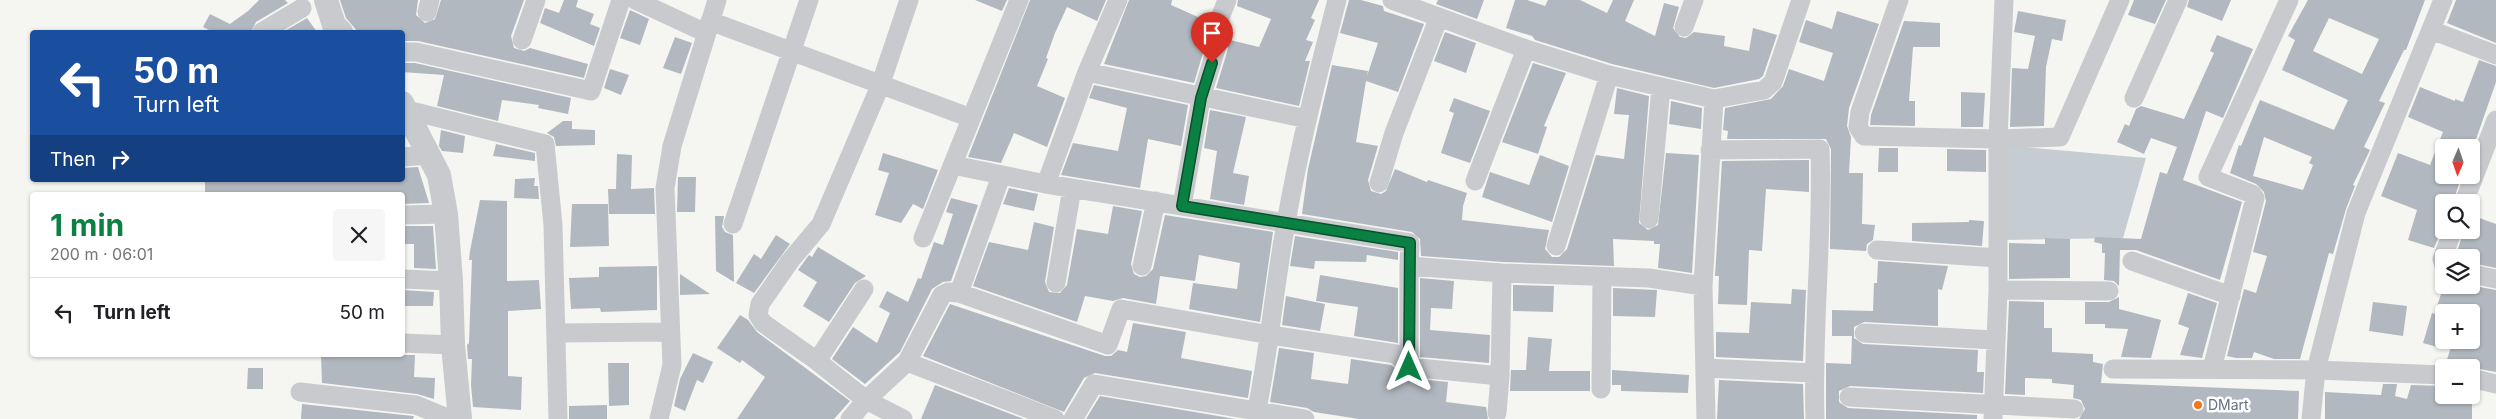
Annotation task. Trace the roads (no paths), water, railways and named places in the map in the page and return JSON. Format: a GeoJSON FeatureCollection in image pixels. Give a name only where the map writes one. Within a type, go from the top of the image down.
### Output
{"type":"FeatureCollection","features":[{"type":"Feature","properties":{"kind":"street"},"geometry":{"type":"LineString","coordinates":[[264,30],[297,4],[326,0],[334,25],[339,30]]}},
{"type":"Feature","properties":{"kind":"street"},"geometry":{"type":"LineString","coordinates":[[522,40],[536,0]]}},
{"type":"Feature","properties":{"kind":"street"},"geometry":{"type":"LineString","coordinates":[[405,52],[416,52],[590,92],[621,0]]}},
{"type":"Feature","properties":{"kind":"street"},"geometry":{"type":"LineString","coordinates":[[635,0],[708,27],[793,53],[971,118]]}},
{"type":"Feature","properties":{"kind":"street"},"geometry":{"type":"LineString","coordinates":[[659,419],[672,365],[669,332],[665,188],[672,146],[717,0]]}},
{"type":"Feature","properties":{"kind":"street"},"geometry":{"type":"LineString","coordinates":[[733,224],[793,53],[809,0]]}},
{"type":"Feature","properties":{"kind":"street"},"geometry":{"type":"LineString","coordinates":[[903,419],[866,400],[817,361],[763,322],[758,315],[760,304],[790,261],[821,224],[880,86],[909,0]]}},
{"type":"Feature","properties":{"kind":"street"},"geometry":{"type":"LineString","coordinates":[[923,238],[1019,0]]}},
{"type":"Feature","properties":{"kind":"street"},"geometry":{"type":"LineString","coordinates":[[1046,184],[1087,72],[1118,0]]}},
{"type":"Feature","properties":{"kind":"street"},"geometry":{"type":"LineString","coordinates":[[1218,23],[1227,0]]}},
{"type":"Feature","properties":{"kind":"street"},"geometry":{"type":"LineString","coordinates":[[1256,416],[1286,223],[1307,119],[1337,0]]}},
{"type":"Feature","properties":{"kind":"street"},"geometry":{"type":"LineString","coordinates":[[1392,0],[1526,49],[1609,75],[1714,98],[1764,90],[1774,82],[1801,0]]}},
{"type":"Feature","properties":{"kind":"street"},"geometry":{"type":"LineString","coordinates":[[1684,27],[1694,0]]}},
{"type":"Feature","properties":{"kind":"street"},"geometry":{"type":"LineString","coordinates":[[1899,0],[1860,112],[1858,127],[1860,133],[1864,136],[1998,139],[2060,137],[2120,0]]}},
{"type":"Feature","properties":{"kind":"street"},"geometry":{"type":"LineString","coordinates":[[1993,412],[1998,290],[1998,139],[2004,0]]}},
{"type":"Feature","properties":{"kind":"street"},"geometry":{"type":"LineString","coordinates":[[2134,98],[2178,0]]}},
{"type":"Feature","properties":{"kind":"street"},"geometry":{"type":"LineString","coordinates":[[2212,369],[2255,198],[2252,194],[2208,177],[2289,0]]}},
{"type":"Feature","properties":{"kind":"street"},"geometry":{"type":"LineString","coordinates":[[2312,419],[2316,370],[2356,213],[2443,0]]}},
{"type":"Feature","properties":{"kind":"street"},"geometry":{"type":"LineString","coordinates":[[1379,184],[1394,133],[1439,17]]}},
{"type":"Feature","properties":{"kind":"street"},"geometry":{"type":"LineString","coordinates":[[2431,30],[2496,55]]}},
{"type":"Feature","properties":{"kind":"street"},"geometry":{"type":"LineString","coordinates":[[1182,206],[1201,98],[1217,46]]}},
{"type":"Feature","properties":{"kind":"street"},"geometry":{"type":"LineString","coordinates":[[1475,181],[1526,49]]}},
{"type":"Feature","properties":{"kind":"street"},"geometry":{"type":"LineString","coordinates":[[1087,72],[1201,98],[1307,119]]}},
{"type":"Feature","properties":{"kind":"street"},"geometry":{"type":"LineString","coordinates":[[1556,246],[1609,75]]}},
{"type":"Feature","properties":{"kind":"street"},"geometry":{"type":"LineString","coordinates":[[1649,219],[1662,87]]}},
{"type":"Feature","properties":{"kind":"street"},"geometry":{"type":"LineString","coordinates":[[1706,419],[1702,286],[1714,98]]}},
{"type":"Feature","properties":{"kind":"street"},"geometry":{"type":"LineString","coordinates":[[405,107],[439,174],[446,214],[453,345],[460,419]]}},
{"type":"Feature","properties":{"kind":"street"},"geometry":{"type":"LineString","coordinates":[[405,107],[544,144],[553,225],[558,419]]}},
{"type":"Feature","properties":{"kind":"street"},"geometry":{"type":"LineString","coordinates":[[2467,194],[2496,120]]}},
{"type":"Feature","properties":{"kind":"street"},"geometry":{"type":"LineString","coordinates":[[1710,150],[1820,149],[1822,195],[1813,373],[1815,419]]}},
{"type":"Feature","properties":{"kind":"street"},"geometry":{"type":"LineString","coordinates":[[405,157],[430,155]]}},
{"type":"Feature","properties":{"kind":"street"},"geometry":{"type":"LineString","coordinates":[[952,165],[1046,184],[1410,243],[1409,367]]}},
{"type":"Feature","properties":{"kind":"street"},"geometry":{"type":"LineString","coordinates":[[959,293],[1001,176]]}},
{"type":"Feature","properties":{"kind":"street"},"geometry":{"type":"LineString","coordinates":[[1056,283],[1072,188]]}},
{"type":"Feature","properties":{"kind":"street"},"geometry":{"type":"LineString","coordinates":[[1142,266],[1156,201]]}},
{"type":"Feature","properties":{"kind":"street"},"geometry":{"type":"LineString","coordinates":[[405,215],[446,214]]}},
{"type":"Feature","properties":{"kind":"street"},"geometry":{"type":"LineString","coordinates":[[1877,250],[1998,258]]}},
{"type":"Feature","properties":{"kind":"street"},"geometry":{"type":"LineString","coordinates":[[2132,261],[2231,296]]}},
{"type":"Feature","properties":{"kind":"street"},"geometry":{"type":"LineString","coordinates":[[1409,266],[1602,278],[1649,278],[1702,286]]}},
{"type":"Feature","properties":{"kind":"street"},"geometry":{"type":"LineString","coordinates":[[1496,413],[1500,376],[1502,273]]}},
{"type":"Feature","properties":{"kind":"street"},"geometry":{"type":"LineString","coordinates":[[2480,276],[2496,279]]}},
{"type":"Feature","properties":{"kind":"street"},"geometry":{"type":"LineString","coordinates":[[1601,389],[1602,278]]}},
{"type":"Feature","properties":{"kind":"street"},"geometry":{"type":"LineString","coordinates":[[405,279],[451,281]]}},
{"type":"Feature","properties":{"kind":"street"},"geometry":{"type":"LineString","coordinates":[[817,361],[864,289]]}},
{"type":"Feature","properties":{"kind":"street"},"geometry":{"type":"LineString","coordinates":[[1998,290],[2109,291]]}},
{"type":"Feature","properties":{"kind":"street"},"geometry":{"type":"LineString","coordinates":[[850,419],[866,400],[907,362],[942,295],[948,292],[959,293],[1108,345],[1121,309],[1270,335],[1396,354],[1409,367],[1500,376]]}},
{"type":"Feature","properties":{"kind":"street"},"geometry":{"type":"LineString","coordinates":[[557,333],[669,332]]}},
{"type":"Feature","properties":{"kind":"street"},"geometry":{"type":"LineString","coordinates":[[1864,333],[1995,340]]}},
{"type":"Feature","properties":{"kind":"street"},"geometry":{"type":"LineString","coordinates":[[405,344],[453,345]]}},
{"type":"Feature","properties":{"kind":"street"},"geometry":{"type":"LineString","coordinates":[[907,362],[1055,419]]}},
{"type":"Feature","properties":{"kind":"street"},"geometry":{"type":"LineString","coordinates":[[1705,368],[1813,373]]}},
{"type":"Feature","properties":{"kind":"street"},"geometry":{"type":"LineString","coordinates":[[2113,369],[2316,370],[2435,375]]}},
{"type":"Feature","properties":{"kind":"street"},"geometry":{"type":"LineString","coordinates":[[2480,380],[2496,384]]}},
{"type":"Feature","properties":{"kind":"street"},"geometry":{"type":"LineString","coordinates":[[1073,419],[1094,384],[1256,416],[1305,419]]}},
{"type":"Feature","properties":{"kind":"street"},"geometry":{"type":"LineString","coordinates":[[300,392],[416,405],[450,419]]}},
{"type":"Feature","properties":{"kind":"street"},"geometry":{"type":"LineString","coordinates":[[1850,397],[1993,412],[2074,409]]}},
{"type":"Feature","properties":{"kind":"place","name":"DMart"},"geometry":{"type":"Point","coordinates":[2198,405]}}]}
